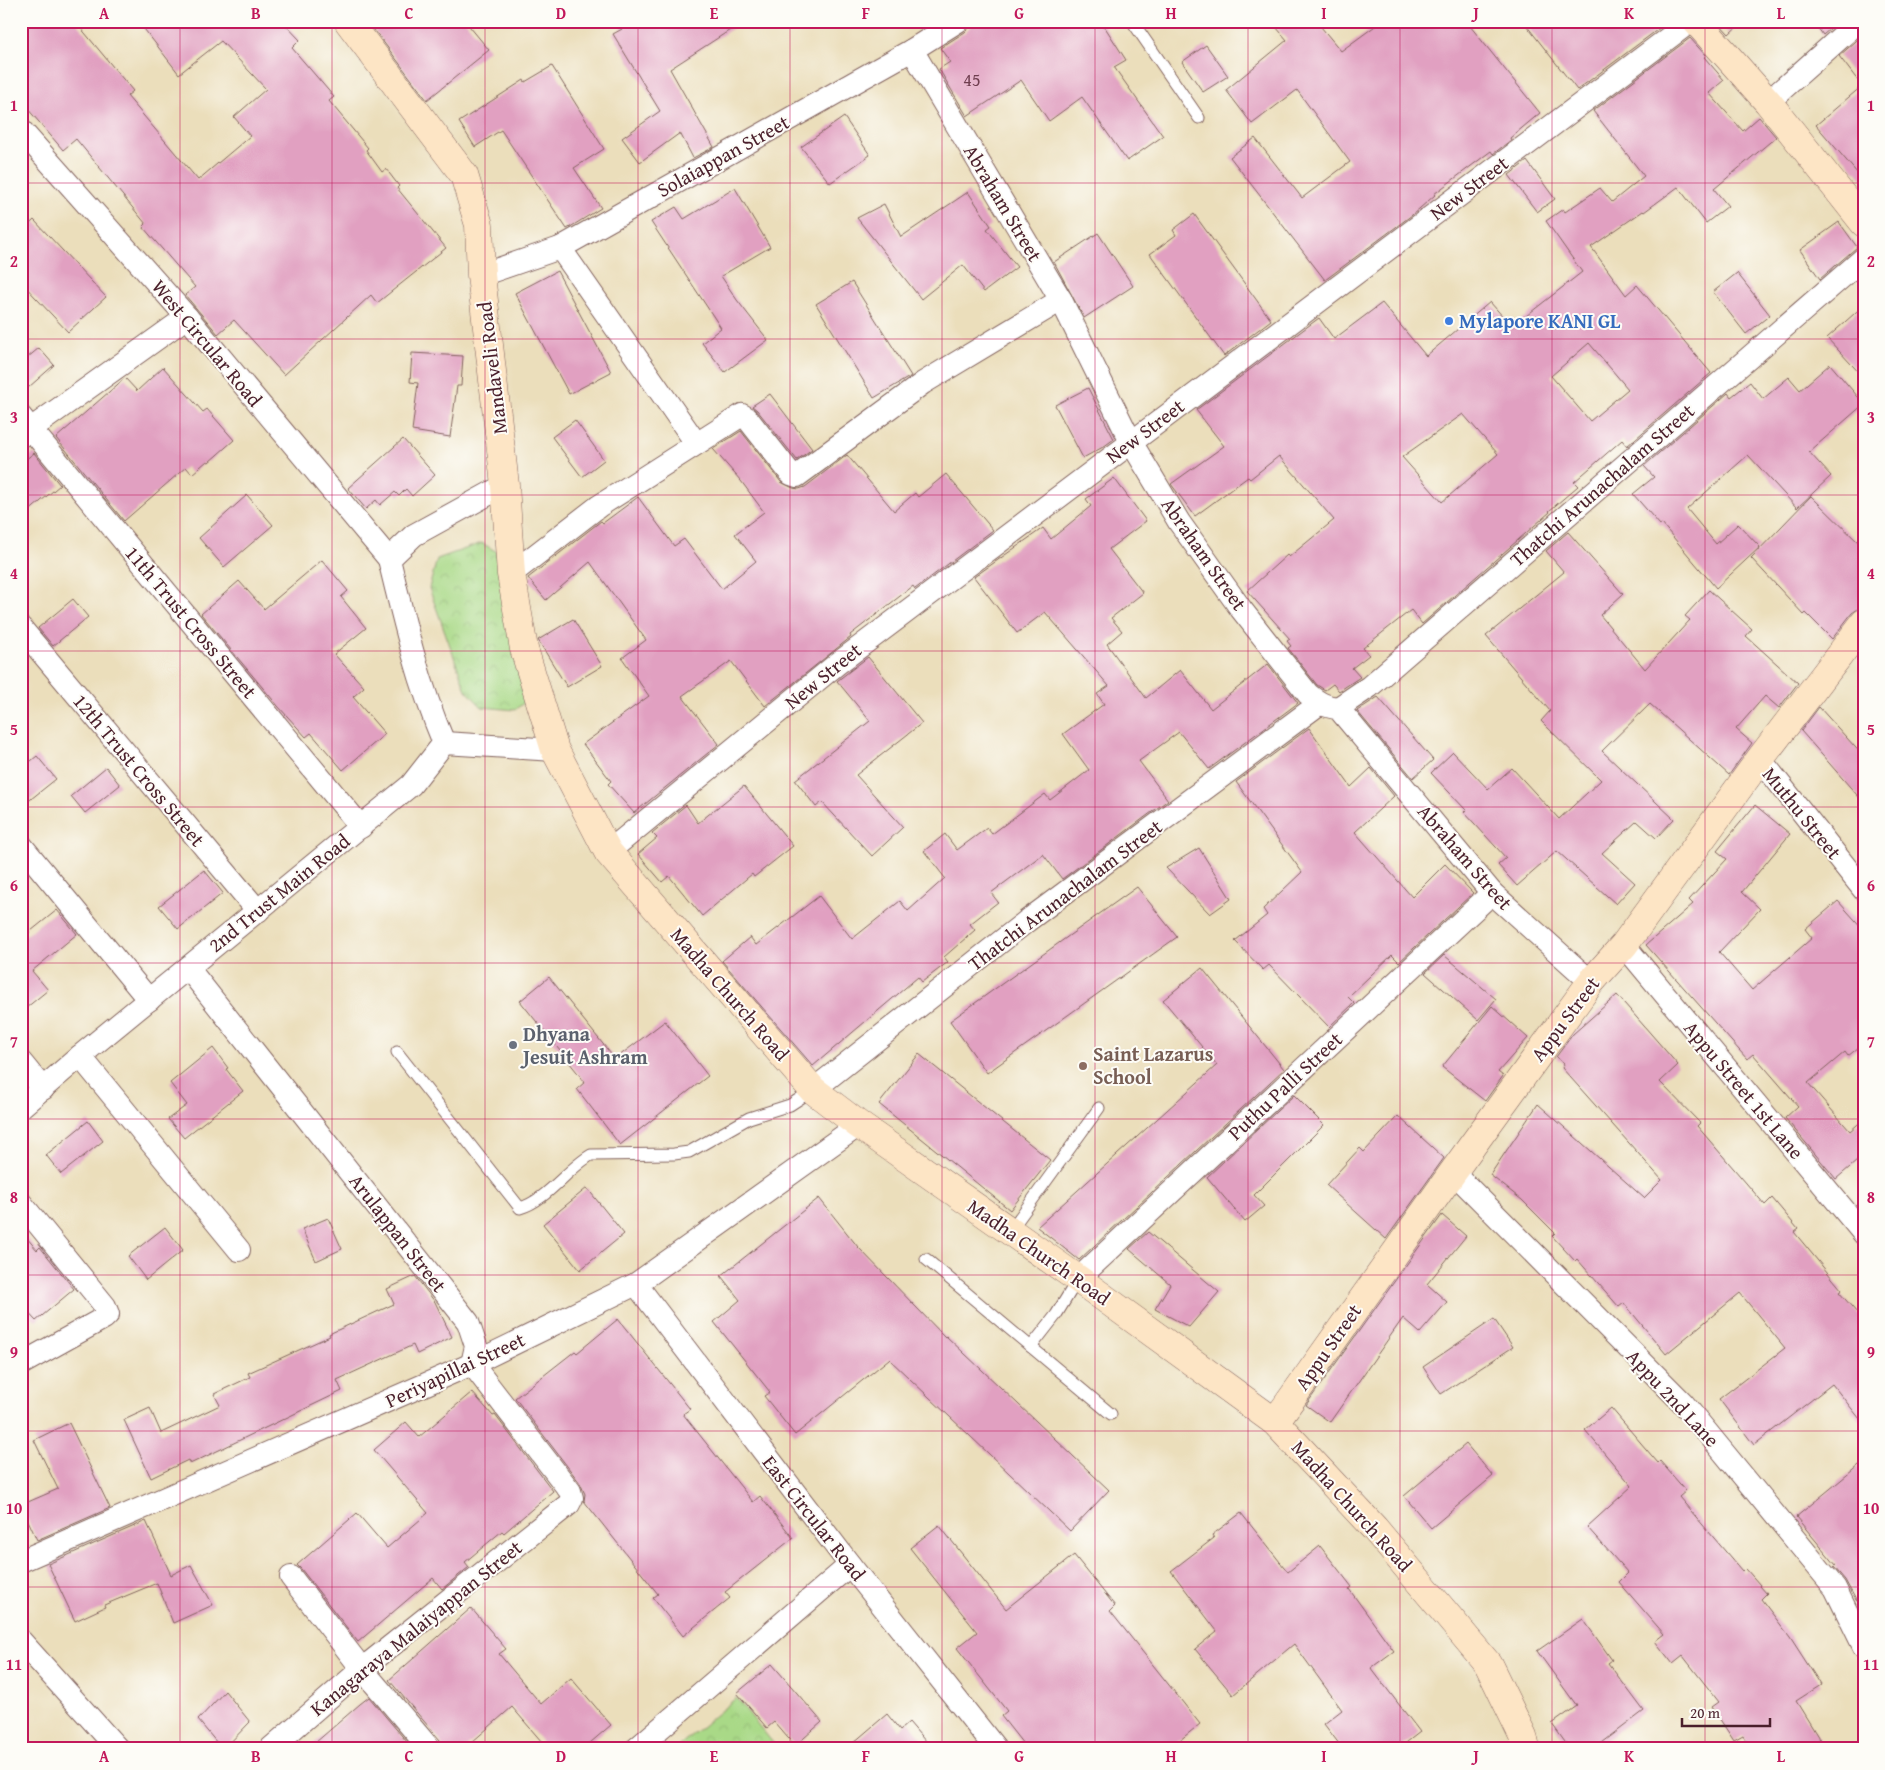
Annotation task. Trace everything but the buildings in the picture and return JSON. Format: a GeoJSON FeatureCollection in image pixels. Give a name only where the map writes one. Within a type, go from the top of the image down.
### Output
{"type":"FeatureCollection","features":[{"type":"Feature","properties":{"kind":"street","name":"Mandaveli Road"},"geometry":{"type":"LineString","coordinates":[[348,21],[464,175],[479,225],[481,276],[505,485],[511,574],[524,649],[555,750]]}},
{"type":"Feature","properties":{"kind":"street","name":"Solaiappan Street"},"geometry":{"type":"LineString","coordinates":[[481,276],[560,248],[912,50],[958,21]]}},
{"type":"Feature","properties":{"kind":"street","name":"New Street"},"geometry":{"type":"LineString","coordinates":[[608,852],[837,664],[1691,21]]}},
{"type":"Feature","properties":{"kind":"street"},"geometry":{"type":"LineString","coordinates":[[1696,21],[1768,102],[1864,223]]}},
{"type":"Feature","properties":{"kind":"street"},"geometry":{"type":"LineString","coordinates":[[1768,102],[1858,21]]}},
{"type":"Feature","properties":{"kind":"street","name":"Abraham Street"},"geometry":{"type":"LineString","coordinates":[[912,50],[1061,300],[1130,442],[1179,522],[1224,585],[1308,694],[1329,706],[1492,893],[1591,982]]}},
{"type":"Feature","properties":{"kind":"street","name":"West Circular Road"},"geometry":{"type":"LineString","coordinates":[[21,130],[187,317],[389,559]]}},
{"type":"Feature","properties":{"kind":"street"},"geometry":{"type":"LineString","coordinates":[[560,248],[696,444]]}},
{"type":"Feature","properties":{"kind":"street","name":"Thatchi Arunachalam Street"},"geometry":{"type":"LineString","coordinates":[[813,1090],[1027,921],[1329,706],[1369,687],[1864,258]]}},
{"type":"Feature","properties":{"kind":"street"},"geometry":{"type":"LineString","coordinates":[[511,574],[599,506],[744,415],[791,474],[797,476],[923,383],[1061,300]]}},
{"type":"Feature","properties":{"kind":"street"},"geometry":{"type":"LineString","coordinates":[[25,427],[187,317]]}},
{"type":"Feature","properties":{"kind":"street","name":"11th Trust Cross Street"},"geometry":{"type":"LineString","coordinates":[[25,427],[360,827]]}},
{"type":"Feature","properties":{"kind":"street"},"geometry":{"type":"LineString","coordinates":[[505,485],[414,535],[389,559],[408,636],[430,710],[444,743],[555,750]]}},
{"type":"Feature","properties":{"kind":"street","name":"Appu Street"},"geometry":{"type":"LineString","coordinates":[[1275,1422],[1452,1172],[1591,982],[1624,945],[1760,759],[1864,623]]}},
{"type":"Feature","properties":{"kind":"street","name":"12th Trust Cross Street"},"geometry":{"type":"LineString","coordinates":[[21,628],[258,911]]}},
{"type":"Feature","properties":{"kind":"street","name":"2nd Trust Main Road"},"geometry":{"type":"LineString","coordinates":[[21,1107],[80,1056],[411,785],[444,743]]}},
{"type":"Feature","properties":{"kind":"street","name":"Madha Church Road"},"geometry":{"type":"LineString","coordinates":[[555,750],[608,852],[813,1090],[859,1125],[1078,1279],[1275,1422],[1376,1529],[1488,1664],[1523,1736],[1526,1749]]}},
{"type":"Feature","properties":{"kind":"street","name":"Muthu Street"},"geometry":{"type":"LineString","coordinates":[[1760,759],[1864,890]]}},
{"type":"Feature","properties":{"kind":"street"},"geometry":{"type":"LineString","coordinates":[[21,845],[149,1000]]}},
{"type":"Feature","properties":{"kind":"street","name":"Puthu Palli Street"},"geometry":{"type":"LineString","coordinates":[[1078,1279],[1492,893]]}},
{"type":"Feature","properties":{"kind":"street","name":"Appu Street 1st Lane"},"geometry":{"type":"LineString","coordinates":[[1624,945],[1864,1234]]}},
{"type":"Feature","properties":{"kind":"street","name":"Arulappan Street"},"geometry":{"type":"LineString","coordinates":[[188,968],[468,1322],[476,1346],[472,1364]]}},
{"type":"Feature","properties":{"kind":"street"},"geometry":{"type":"LineString","coordinates":[[80,1056],[239,1250]]}},
{"type":"Feature","properties":{"kind":"street"},"geometry":{"type":"LineString","coordinates":[[21,1062],[43,1089]]}},
{"type":"Feature","properties":{"kind":"street","name":"Periyapillai Street"},"geometry":{"type":"LineString","coordinates":[[21,1561],[472,1364],[636,1284],[859,1125]]}},
{"type":"Feature","properties":{"kind":"street","name":"Appu 2nd Lane"},"geometry":{"type":"LineString","coordinates":[[1452,1172],[1683,1403],[1835,1588],[1864,1648]]}},
{"type":"Feature","properties":{"kind":"street"},"geometry":{"type":"LineString","coordinates":[[21,1202],[105,1306],[108,1314],[21,1364]]}},
{"type":"Feature","properties":{"kind":"street","name":"East Circular Road"},"geometry":{"type":"LineString","coordinates":[[636,1284],[850,1565],[996,1749]]}},
{"type":"Feature","properties":{"kind":"street","name":"Kanagaraya Malaiyappan Street"},"geometry":{"type":"LineString","coordinates":[[270,1749],[362,1669],[569,1504],[572,1498],[570,1491],[472,1364]]}},
{"type":"Feature","properties":{"kind":"street"},"geometry":{"type":"LineString","coordinates":[[636,1749],[850,1565]]}},
{"type":"Feature","properties":{"kind":"street"},"geometry":{"type":"LineString","coordinates":[[291,1577],[362,1669],[430,1749]]}},
{"type":"Feature","properties":{"kind":"street"},"geometry":{"type":"LineString","coordinates":[[21,1641],[118,1749]]}},
{"type":"Feature","properties":{"kind":"lane"},"geometry":{"type":"LineString","coordinates":[[1132,21],[1199,118]]}},
{"type":"Feature","properties":{"kind":"lane"},"geometry":{"type":"LineString","coordinates":[[397,1052],[520,1208],[530,1205],[580,1161],[590,1155],[674,1154],[689,1152],[749,1118],[790,1105],[813,1090]]}},
{"type":"Feature","properties":{"kind":"lane"},"geometry":{"type":"LineString","coordinates":[[1010,1231],[1099,1108]]}},
{"type":"Feature","properties":{"kind":"lane"},"geometry":{"type":"LineString","coordinates":[[926,1258],[1111,1414]]}},
{"type":"Feature","properties":{"kind":"lane"},"geometry":{"type":"LineString","coordinates":[[1031,1347],[1056,1314],[1078,1279]]}},
{"type":"Feature","properties":{"kind":"green space"},"geometry":{"type":"Polygon","coordinates":[[[482,543],[497,552],[527,700],[515,710],[482,707],[466,690],[429,588],[437,559],[482,543]]]}},
{"type":"Feature","properties":{"kind":"green space"},"geometry":{"type":"Polygon","coordinates":[[[736,1698],[778,1749],[675,1749],[736,1698]]]}},
{"type":"Feature","properties":{"kind":"place","name":"Mylapore KANI GL"},"geometry":{"type":"Point","coordinates":[1449,321]}},
{"type":"Feature","properties":{"kind":"place","name":"Dhyana Jesuit Ashram"},"geometry":{"type":"Point","coordinates":[513,1045]}},
{"type":"Feature","properties":{"kind":"place","name":"Saint Lazarus School"},"geometry":{"type":"Point","coordinates":[1083,1066]}}]}
